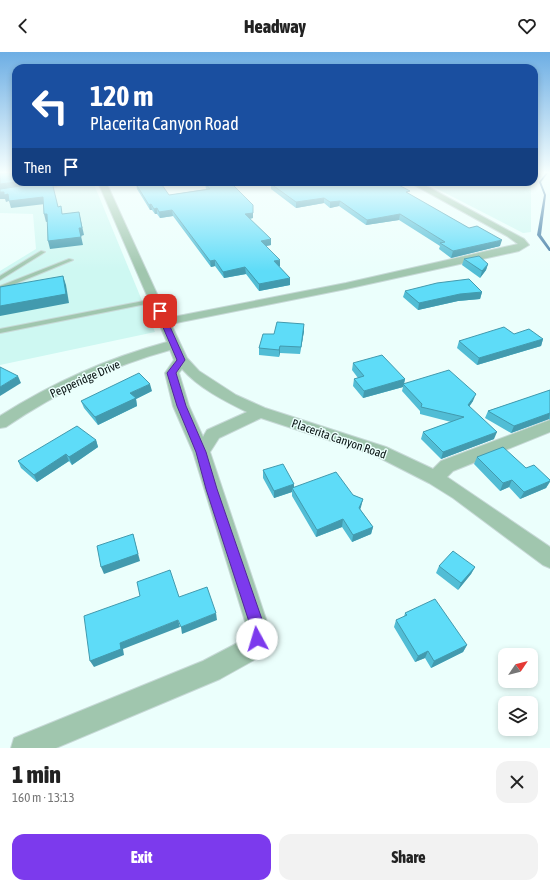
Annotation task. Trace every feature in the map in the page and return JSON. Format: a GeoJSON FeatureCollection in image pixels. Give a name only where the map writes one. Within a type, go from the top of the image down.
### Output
{"type":"FeatureCollection","features":[{"type":"Feature","properties":{"kind":"street","name":"Placerita Canyon Road"},"geometry":{"type":"LineString","coordinates":[[112,205],[181,360],[194,374],[207,384],[231,398],[260,412],[380,451],[436,478],[550,559]]}},
{"type":"Feature","properties":{"kind":"street"},"geometry":{"type":"LineString","coordinates":[[165,322],[346,286],[519,248],[524,245],[521,241],[510,234],[457,205]]}},
{"type":"Feature","properties":{"kind":"street","name":"Pepperidge Drive"},"geometry":{"type":"LineString","coordinates":[[0,423],[57,389],[102,369],[175,344]]}},
{"type":"Feature","properties":{"kind":"street"},"geometry":{"type":"LineString","coordinates":[[24,748],[211,670],[255,647],[259,631],[201,452],[181,406],[172,373],[181,360]]}},
{"type":"Feature","properties":{"kind":"street"},"geometry":{"type":"LineString","coordinates":[[201,452],[213,434],[260,412]]}},
{"type":"Feature","properties":{"kind":"street"},"geometry":{"type":"LineString","coordinates":[[436,478],[447,466],[550,426]]}},
{"type":"Feature","properties":{"kind":"lane"},"geometry":{"type":"LineString","coordinates":[[0,278],[43,252]]}},
{"type":"Feature","properties":{"kind":"lane"},"geometry":{"type":"LineString","coordinates":[[0,288],[71,260]]}},
{"type":"Feature","properties":{"kind":"lane"},"geometry":{"type":"LineString","coordinates":[[0,331],[154,300]]}},
{"type":"Feature","properties":{"kind":"shaded area"},"geometry":{"type":"Polygon","coordinates":[[[0,205],[103,205],[155,332],[0,365],[0,271],[36,249],[33,214],[0,213],[0,205]]]}},
{"type":"Feature","properties":{"kind":"shaded area"},"geometry":{"type":"Polygon","coordinates":[[[470,205],[531,205],[531,232],[523,233],[470,205]]]}},
{"type":"Feature","properties":{"kind":"building"},"geometry":{"type":"Polygon","coordinates":[[[43,205],[61,206],[62,214],[79,212],[82,228],[79,228],[81,237],[48,241],[47,214],[44,214],[43,205]]]}},
{"type":"Feature","properties":{"kind":"building"},"geometry":{"type":"Polygon","coordinates":[[[152,205],[253,205],[253,213],[245,214],[271,239],[261,241],[280,260],[274,261],[290,278],[259,284],[245,267],[223,272],[215,260],[210,261],[172,210],[159,212],[157,208],[154,209],[152,205]]]}},
{"type":"Feature","properties":{"kind":"building"},"geometry":{"type":"Polygon","coordinates":[[[346,205],[430,205],[469,228],[477,226],[502,240],[453,251],[440,243],[445,242],[400,214],[367,220],[346,205]]]}},
{"type":"Feature","properties":{"kind":"building"},"geometry":{"type":"Polygon","coordinates":[[[479,256],[488,264],[482,271],[464,259],[479,256]]]}},
{"type":"Feature","properties":{"kind":"building"},"geometry":{"type":"Polygon","coordinates":[[[63,276],[66,294],[0,306],[0,287],[63,276]]]}},
{"type":"Feature","properties":{"kind":"building"},"geometry":{"type":"Polygon","coordinates":[[[469,279],[482,292],[460,294],[419,303],[405,291],[437,283],[469,279]]]}},
{"type":"Feature","properties":{"kind":"building"},"geometry":{"type":"Polygon","coordinates":[[[277,322],[304,324],[301,347],[280,346],[279,350],[259,348],[263,334],[274,334],[277,322]]]}},
{"type":"Feature","properties":{"kind":"building"},"geometry":{"type":"Polygon","coordinates":[[[504,327],[514,334],[529,329],[543,339],[479,358],[459,341],[504,327]]]}},
{"type":"Feature","properties":{"kind":"building"},"geometry":{"type":"Polygon","coordinates":[[[382,355],[405,379],[364,391],[354,379],[364,376],[353,363],[382,355]]]}},
{"type":"Feature","properties":{"kind":"building"},"geometry":{"type":"Polygon","coordinates":[[[0,367],[18,376],[0,387],[0,367]]]}},
{"type":"Feature","properties":{"kind":"building"},"geometry":{"type":"Polygon","coordinates":[[[449,370],[476,394],[468,405],[497,432],[443,452],[423,432],[464,417],[421,407],[422,404],[403,384],[449,370]]]}},
{"type":"Feature","properties":{"kind":"building"},"geometry":{"type":"Polygon","coordinates":[[[139,373],[150,384],[130,393],[136,398],[95,417],[81,401],[139,373]]]}},
{"type":"Feature","properties":{"kind":"building"},"geometry":{"type":"Polygon","coordinates":[[[550,390],[550,413],[514,426],[488,411],[550,390]]]}},
{"type":"Feature","properties":{"kind":"building"},"geometry":{"type":"Polygon","coordinates":[[[77,426],[96,440],[69,457],[66,454],[34,475],[18,461],[77,426]]]}},
{"type":"Feature","properties":{"kind":"building"},"geometry":{"type":"Polygon","coordinates":[[[503,447],[526,468],[534,465],[550,481],[524,492],[512,480],[503,483],[477,457],[503,447]]]}},
{"type":"Feature","properties":{"kind":"building"},"geometry":{"type":"Polygon","coordinates":[[[283,464],[294,484],[274,491],[263,470],[283,464]]]}},
{"type":"Feature","properties":{"kind":"building"},"geometry":{"type":"Polygon","coordinates":[[[336,472],[353,495],[363,499],[359,508],[373,527],[353,535],[343,519],[317,530],[292,488],[336,472]]]}},
{"type":"Feature","properties":{"kind":"building"},"geometry":{"type":"Polygon","coordinates":[[[133,534],[138,554],[101,567],[97,546],[133,534]]]}},
{"type":"Feature","properties":{"kind":"building"},"geometry":{"type":"Polygon","coordinates":[[[453,551],[475,567],[461,583],[439,566],[453,551]]]}},
{"type":"Feature","properties":{"kind":"building"},"geometry":{"type":"Polygon","coordinates":[[[170,570],[179,597],[207,587],[216,613],[181,627],[178,620],[120,643],[121,649],[90,661],[84,616],[140,596],[137,582],[170,570]]]}},
{"type":"Feature","properties":{"kind":"building"},"geometry":{"type":"Polygon","coordinates":[[[435,599],[467,645],[434,661],[428,651],[418,656],[396,620],[407,615],[405,613],[435,599]]]}},
{"type":"Feature","properties":{"kind":"waterway"},"geometry":{"type":"LineString","coordinates":[[543,205],[539,235],[550,250]]}},
{"type":"Feature","properties":{"kind":"route"},"geometry":{"type":"LineString","coordinates":[[160,311],[181,360],[172,373],[181,406],[201,452],[259,631],[257,639]]}}]}
